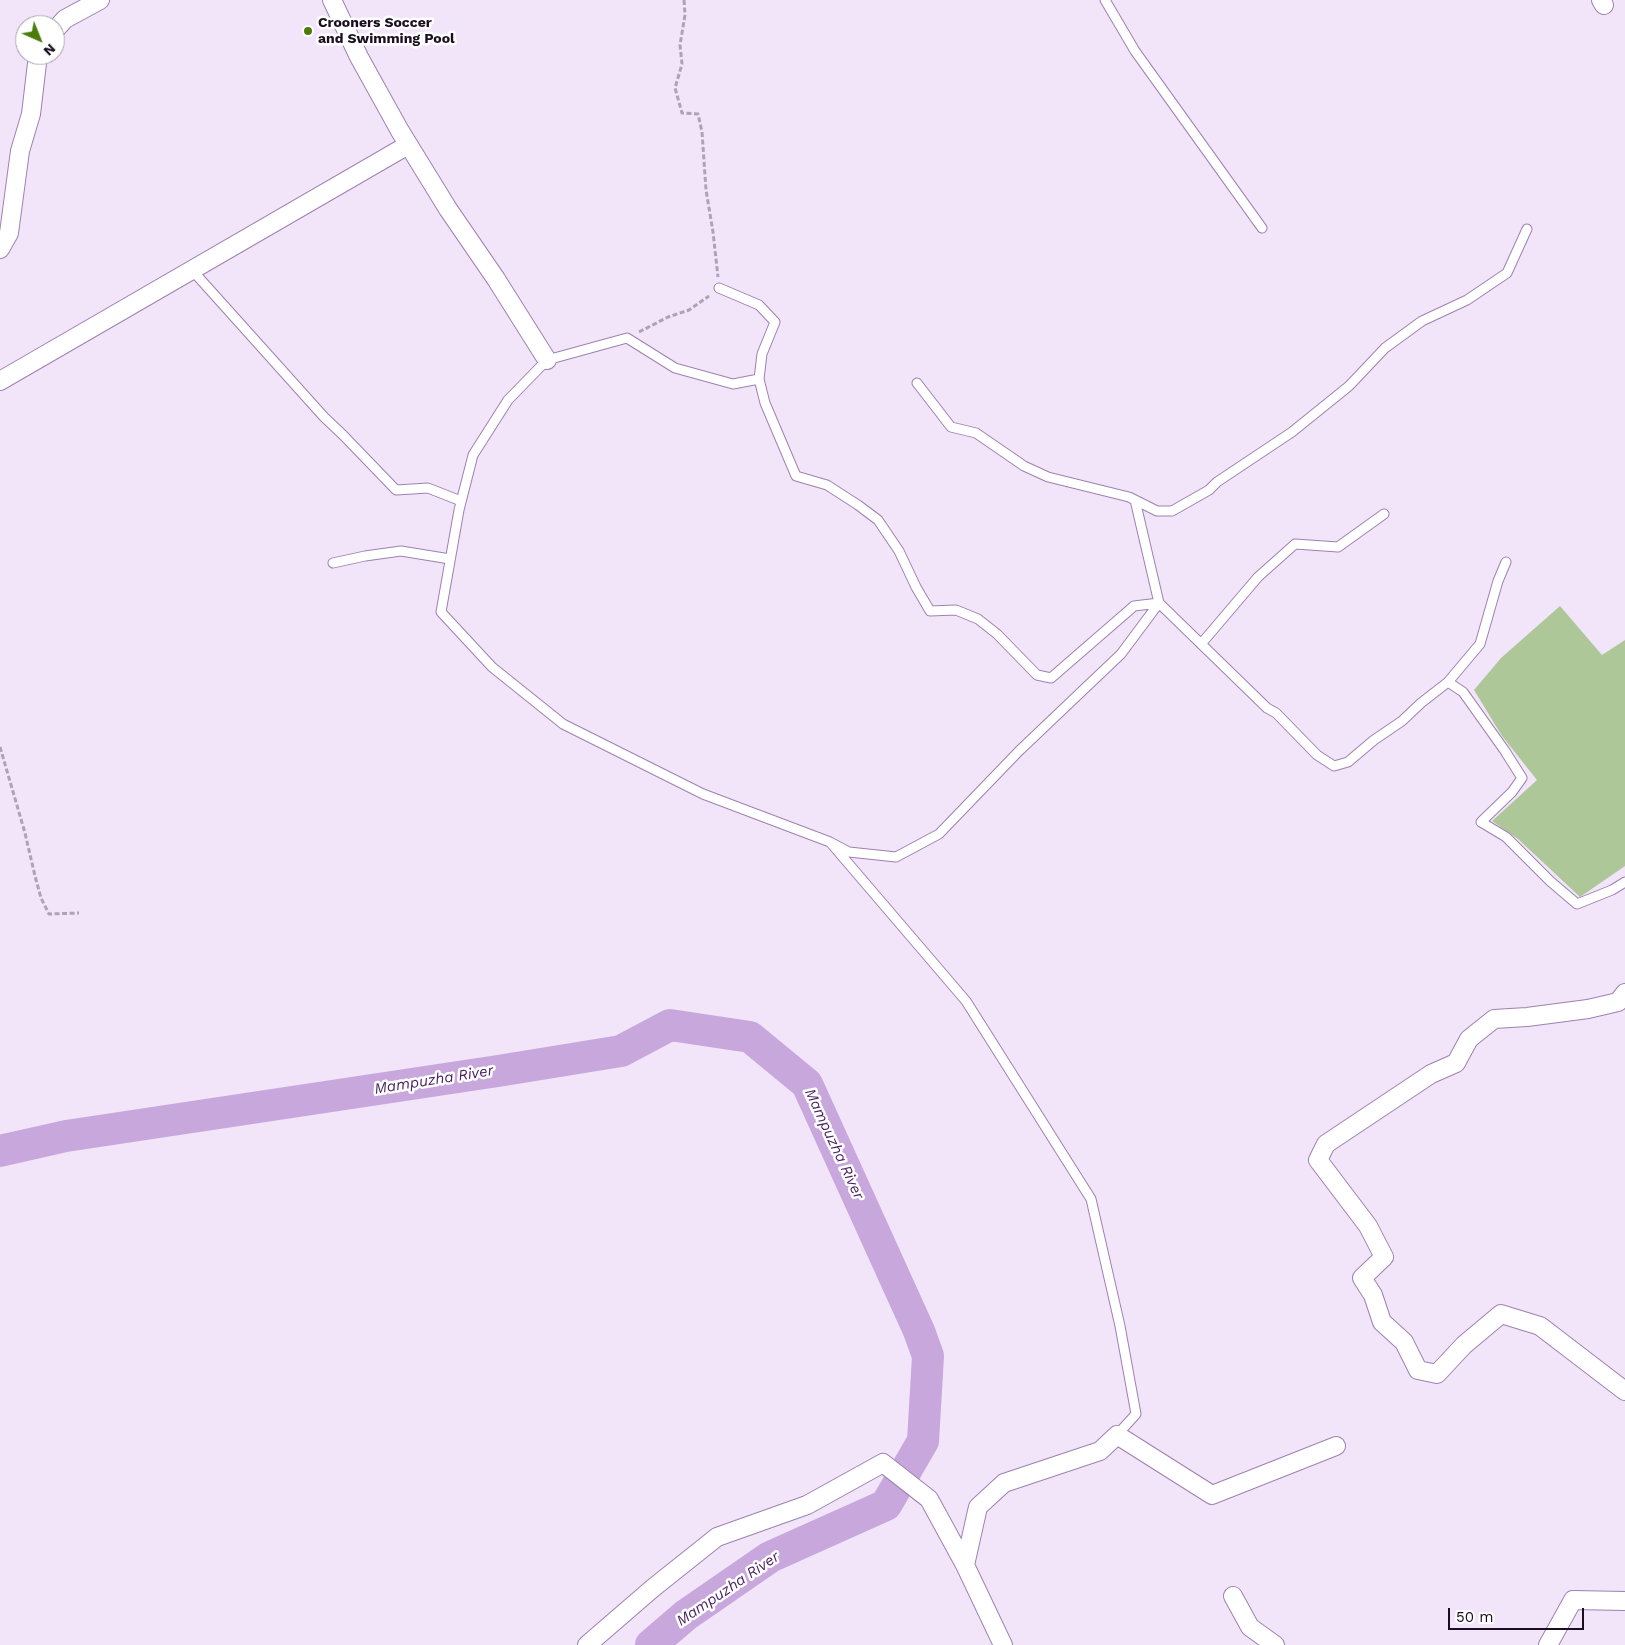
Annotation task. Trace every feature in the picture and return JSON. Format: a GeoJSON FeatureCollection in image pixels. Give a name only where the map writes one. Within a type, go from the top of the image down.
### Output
{"type":"FeatureCollection","features":[{"type":"Feature","properties":{"kind":"street"},"geometry":{"type":"LineString","coordinates":[[65,19],[100,0]]}},
{"type":"Feature","properties":{"kind":"street"},"geometry":{"type":"LineString","coordinates":[[332,0],[359,58],[408,145],[547,360]]}},
{"type":"Feature","properties":{"kind":"street"},"geometry":{"type":"LineString","coordinates":[[0,249],[9,233],[20,151],[31,114],[37,65]]}},
{"type":"Feature","properties":{"kind":"street"},"geometry":{"type":"LineString","coordinates":[[0,380],[408,145]]}},
{"type":"Feature","properties":{"kind":"street"},"geometry":{"type":"LineString","coordinates":[[1625,994],[1618,1002],[1588,1009],[1527,1017],[1494,1019],[1469,1039],[1456,1063],[1431,1074],[1326,1144],[1318,1160],[1368,1226],[1384,1257],[1362,1278],[1373,1295],[1382,1322],[1404,1342],[1418,1370],[1437,1374],[1464,1345],[1502,1314],[1540,1326],[1625,1390]]}},
{"type":"Feature","properties":{"kind":"street"},"geometry":{"type":"LineString","coordinates":[[964,1565],[978,1508],[1004,1483],[1100,1451],[1117,1435],[1212,1495],[1336,1446]]}},
{"type":"Feature","properties":{"kind":"street"},"geometry":{"type":"LineString","coordinates":[[587,1645],[653,1588],[718,1537],[807,1505],[883,1463],[929,1499],[1003,1645]]}},
{"type":"Feature","properties":{"kind":"street"},"geometry":{"type":"LineString","coordinates":[[1233,1596],[1250,1627],[1275,1645]]}},
{"type":"Feature","properties":{"kind":"street"},"geometry":{"type":"LineString","coordinates":[[1548,1645],[1573,1600],[1625,1601]]}},
{"type":"Feature","properties":{"kind":"lane"},"geometry":{"type":"LineString","coordinates":[[1105,0],[1135,51],[1262,228]]}},
{"type":"Feature","properties":{"kind":"lane"},"geometry":{"type":"LineString","coordinates":[[917,383],[951,427],[976,433],[1024,466],[1048,477],[1128,497],[1158,511],[1172,511],[1209,490],[1217,482],[1292,432],[1349,386],[1385,348],[1414,326],[1467,300],[1507,274],[1527,229]]}},
{"type":"Feature","properties":{"kind":"lane"},"geometry":{"type":"LineString","coordinates":[[192,270],[324,417],[396,490],[428,488],[461,501]]}},
{"type":"Feature","properties":{"kind":"lane"},"geometry":{"type":"LineString","coordinates":[[719,288],[759,305],[775,322],[762,354],[759,379],[765,403],[796,476],[827,485],[878,520],[899,551],[930,611],[956,610],[978,619],[997,634],[1037,675],[1051,678],[1134,606],[1159,604]]}},
{"type":"Feature","properties":{"kind":"lane"},"geometry":{"type":"LineString","coordinates":[[759,379],[733,384],[675,368],[627,338],[547,360],[508,400],[473,455],[461,501],[441,612],[492,667],[563,724],[703,794],[830,842],[849,852],[896,857],[939,834],[1019,751],[1122,654],[1159,604]]}},
{"type":"Feature","properties":{"kind":"lane"},"geometry":{"type":"LineString","coordinates":[[1135,500],[1159,604],[1267,708],[1276,713],[1317,755],[1334,766],[1348,762],[1374,740],[1402,721],[1421,702],[1448,682],[1480,644],[1498,581],[1506,562]]}},
{"type":"Feature","properties":{"kind":"lane"},"geometry":{"type":"LineString","coordinates":[[1201,644],[1258,577],[1295,544],[1338,547],[1384,514]]}},
{"type":"Feature","properties":{"kind":"lane"},"geometry":{"type":"LineString","coordinates":[[333,563],[401,550],[450,559]]}},
{"type":"Feature","properties":{"kind":"lane"},"geometry":{"type":"LineString","coordinates":[[1448,682],[1463,692],[1482,717],[1522,778],[1512,792],[1481,822],[1506,837],[1550,881],[1577,904],[1612,890],[1625,882]]}},
{"type":"Feature","properties":{"kind":"lane"},"geometry":{"type":"LineString","coordinates":[[830,842],[966,1001],[1092,1199],[1120,1326],[1136,1414],[1117,1435]]}},
{"type":"Feature","properties":{"kind":"path"},"geometry":{"type":"LineString","coordinates":[[627,338],[668,317],[689,310],[719,288],[706,190],[702,132],[698,114],[682,113],[676,88],[682,64],[680,45],[685,15],[684,0]]}},
{"type":"Feature","properties":{"kind":"path"},"geometry":{"type":"LineString","coordinates":[[0,747],[25,833],[41,898],[48,914],[79,912]]}},
{"type":"Feature","properties":{"kind":"green space"},"geometry":{"type":"Polygon","coordinates":[[[1560,606],[1602,655],[1625,640],[1625,866],[1580,897],[1518,839],[1492,821],[1537,780],[1502,736],[1474,690],[1501,658],[1560,606]]]}},
{"type":"Feature","properties":{"kind":"waterway","name":"Mampuzha River"},"geometry":{"type":"LineString","coordinates":[[0,1151],[66,1136],[621,1051],[670,1025],[750,1037],[807,1084],[919,1331],[928,1356],[923,1441],[886,1505],[770,1557],[686,1615],[651,1645]]}},
{"type":"Feature","properties":{"kind":"place","name":"Crooners Soccer and Swimming Pool"},"geometry":{"type":"Point","coordinates":[308,31]}}]}
